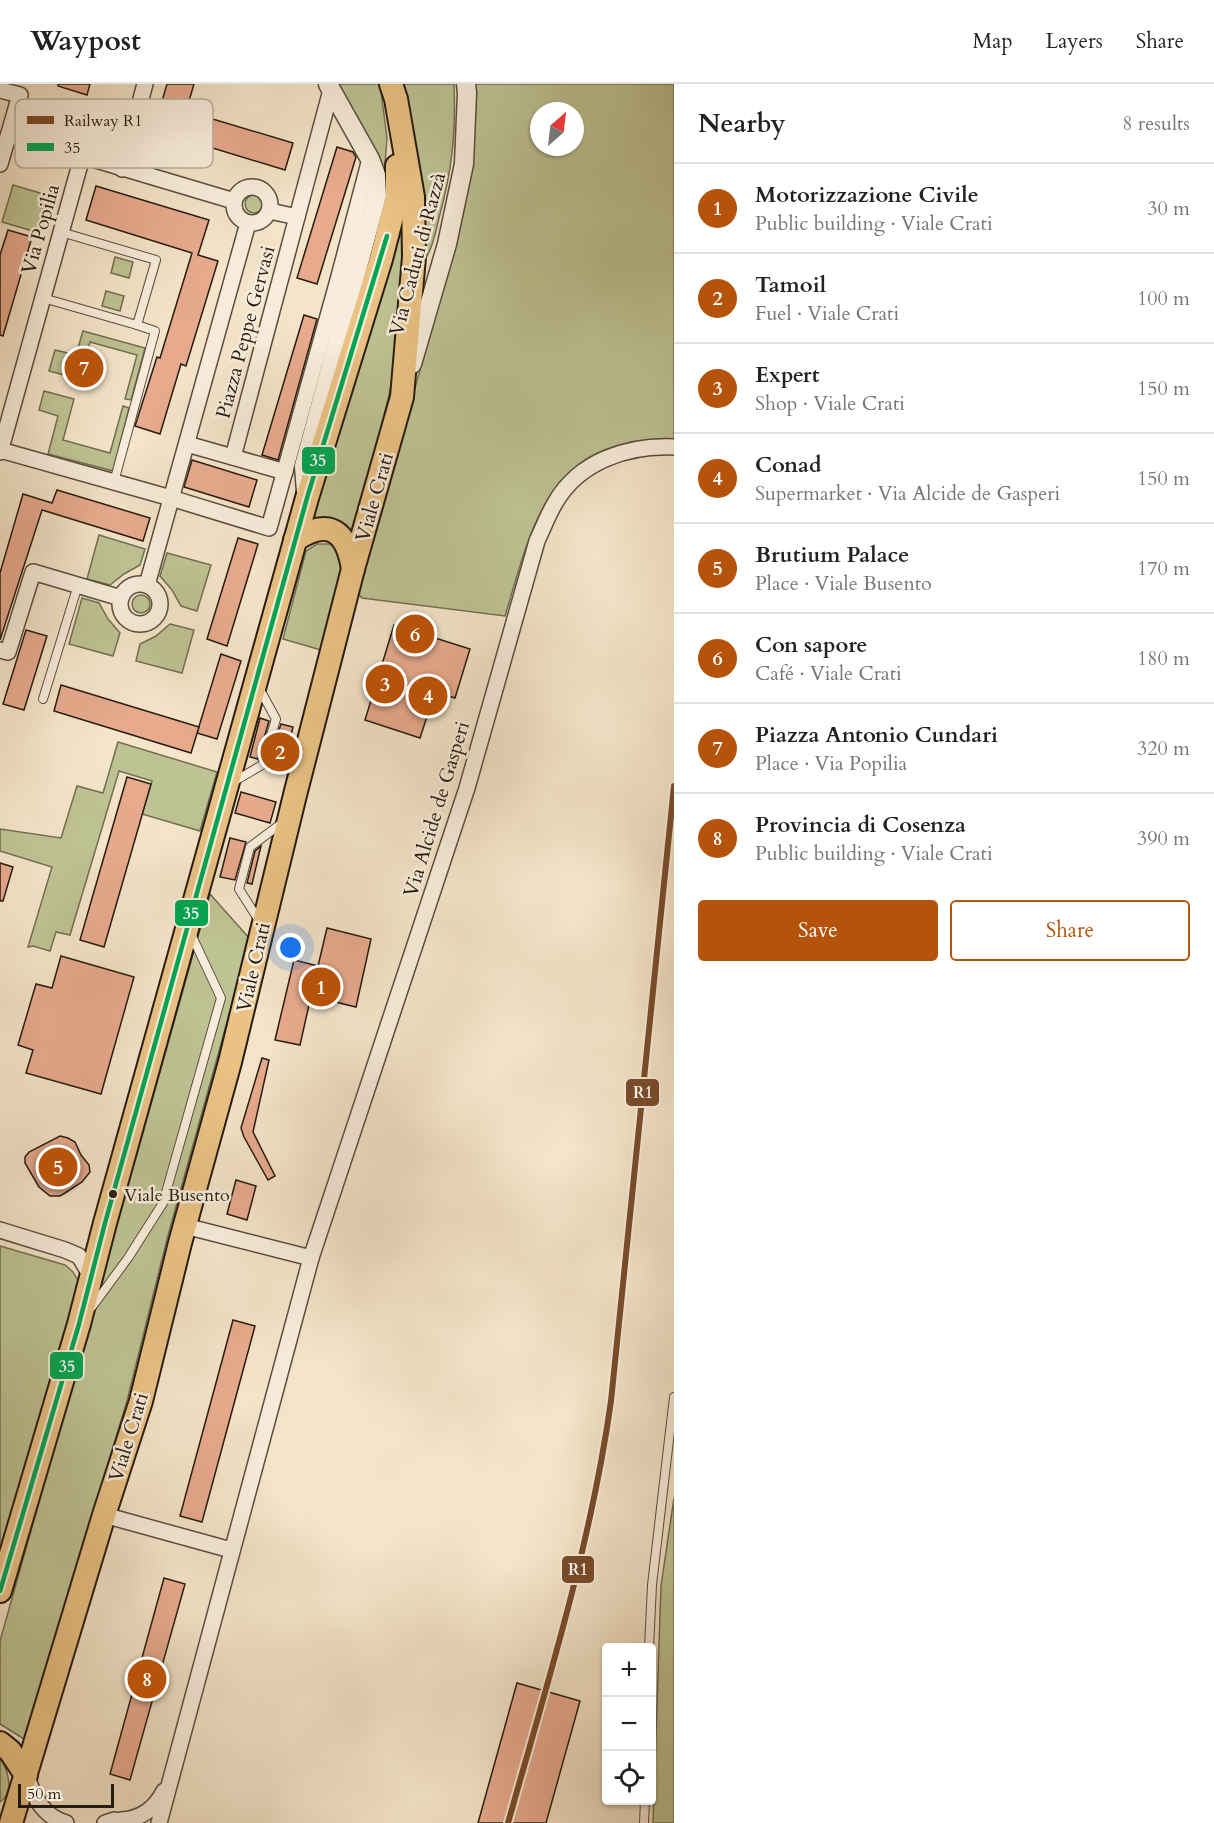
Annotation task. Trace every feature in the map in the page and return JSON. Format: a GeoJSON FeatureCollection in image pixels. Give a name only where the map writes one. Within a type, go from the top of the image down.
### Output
{"type":"FeatureCollection","features":[{"type":"Feature","properties":{"kind":"main road","name":"Viale Crati"},"geometry":{"type":"LineString","coordinates":[[9,1813],[26,1775],[104,1515],[141,1401],[184,1226],[230,1062],[289,818],[353,569],[402,397],[414,257],[413,197],[394,91]]}},
{"type":"Feature","properties":{"kind":"main road"},"geometry":{"type":"LineString","coordinates":[[0,1591],[79,1324],[307,498],[381,259],[397,197],[394,91]]}},
{"type":"Feature","properties":{"kind":"main road"},"geometry":{"type":"LineString","coordinates":[[295,540],[314,530],[323,529],[334,532],[346,541],[353,569]]}},
{"type":"Feature","properties":{"kind":"main road"},"geometry":{"type":"LineString","coordinates":[[0,1743],[10,1750],[26,1775]]}},
{"type":"Feature","properties":{"kind":"street"},"geometry":{"type":"LineString","coordinates":[[141,99],[145,84]]}},
{"type":"Feature","properties":{"kind":"street","name":"Via Caduti di Razzà"},"geometry":{"type":"LineString","coordinates":[[402,397],[447,244],[464,164],[466,84]]}},
{"type":"Feature","properties":{"kind":"street"},"geometry":{"type":"LineString","coordinates":[[307,498],[304,466],[377,196],[376,175],[370,159],[329,87]]}},
{"type":"Feature","properties":{"kind":"street","name":"Piazza Peppe Gervasi"},"geometry":{"type":"LineString","coordinates":[[233,457],[329,87]]}},
{"type":"Feature","properties":{"kind":"street"},"geometry":{"type":"LineString","coordinates":[[0,90],[22,90]]}},
{"type":"Feature","properties":{"kind":"street"},"geometry":{"type":"LineString","coordinates":[[0,164],[15,114]]}},
{"type":"Feature","properties":{"kind":"street"},"geometry":{"type":"LineString","coordinates":[[9,134],[15,136]]}},
{"type":"Feature","properties":{"kind":"street"},"geometry":{"type":"LineString","coordinates":[[0,451],[171,498],[269,528],[370,159]]}},
{"type":"Feature","properties":{"kind":"street","name":"Via Popilia"},"geometry":{"type":"LineString","coordinates":[[0,451],[79,168]]}},
{"type":"Feature","properties":{"kind":"street"},"geometry":{"type":"LineString","coordinates":[[119,168],[234,201],[242,189],[258,187],[264,190],[270,199],[270,211],[297,217]]}},
{"type":"Feature","properties":{"kind":"street","name":"Piazza Peppe Gervasi"},"geometry":{"type":"LineString","coordinates":[[234,201],[235,212],[248,223],[262,220],[270,211]]}},
{"type":"Feature","properties":{"kind":"street","name":"Piazza Peppe Gervasi"},"geometry":{"type":"LineString","coordinates":[[147,585],[248,223]]}},
{"type":"Feature","properties":{"kind":"street"},"geometry":{"type":"LineString","coordinates":[[187,444],[285,472]]}},
{"type":"Feature","properties":{"kind":"street","name":"Via Alcide de Gasperi"},"geometry":{"type":"LineString","coordinates":[[169,1780],[311,1258],[467,788],[537,541],[555,502],[573,479],[598,462],[624,452],[653,446],[674,447]]}},
{"type":"Feature","properties":{"kind":"street"},"geometry":{"type":"LineString","coordinates":[[0,650],[8,652],[33,572],[121,598]]}},
{"type":"Feature","properties":{"kind":"street"},"geometry":{"type":"LineString","coordinates":[[147,585],[157,593],[161,606],[155,618],[149,622],[136,624],[129,621],[121,611],[121,598],[128,587],[147,585]]}},
{"type":"Feature","properties":{"kind":"street"},"geometry":{"type":"LineString","coordinates":[[184,1226],[275,1244],[311,1258]]}},
{"type":"Feature","properties":{"kind":"street"},"geometry":{"type":"LineString","coordinates":[[0,1230],[79,1256],[91,1276]]}},
{"type":"Feature","properties":{"kind":"street"},"geometry":{"type":"LineString","coordinates":[[104,1515],[231,1550]]}},
{"type":"Feature","properties":{"kind":"street"},"geometry":{"type":"LineString","coordinates":[[26,1775],[40,1806],[54,1818],[66,1823]]}},
{"type":"Feature","properties":{"kind":"street"},"geometry":{"type":"LineString","coordinates":[[113,1822],[135,1818],[149,1810],[161,1797],[169,1780]]}},
{"type":"Feature","properties":{"kind":"street"},"geometry":{"type":"LineString","coordinates":[[159,1823],[169,1780]]}},
{"type":"Feature","properties":{"kind":"lane"},"geometry":{"type":"LineString","coordinates":[[61,232],[156,260],[137,325]]}},
{"type":"Feature","properties":{"kind":"lane"},"geometry":{"type":"LineString","coordinates":[[43,298],[155,331],[114,482]]}},
{"type":"Feature","properties":{"kind":"lane"},"geometry":{"type":"LineString","coordinates":[[43,699],[78,585]]}},
{"type":"Feature","properties":{"kind":"lane"},"geometry":{"type":"LineString","coordinates":[[263,926],[239,890],[250,847],[289,818]]}},
{"type":"Feature","properties":{"kind":"lane"},"geometry":{"type":"LineString","coordinates":[[79,1324],[128,1258],[163,1203],[221,998],[188,927]]}},
{"type":"Feature","properties":{"kind":"lane"},"geometry":{"type":"LineString","coordinates":[[649,1643],[652,1585],[674,1397]]}},
{"type":"Feature","properties":{"kind":"lane"},"geometry":{"type":"LineString","coordinates":[[644,1823],[645,1805]]}},
{"type":"Feature","properties":{"kind":"green space"},"geometry":{"type":"Polygon","coordinates":[[[339,84],[380,84],[387,138],[384,176],[339,84]]]}},
{"type":"Feature","properties":{"kind":"green space"},"geometry":{"type":"Polygon","coordinates":[[[399,84],[454,84],[454,136],[450,168],[433,243],[421,266],[399,84]]]}},
{"type":"Feature","properties":{"kind":"green space"},"geometry":{"type":"Polygon","coordinates":[[[474,84],[674,84],[674,438],[672,444],[624,444],[591,456],[570,471],[553,491],[540,514],[520,565],[505,616],[362,598],[358,594],[457,236],[474,84]]]}},
{"type":"Feature","properties":{"kind":"green space"},"geometry":{"type":"Polygon","coordinates":[[[13,185],[47,195],[36,232],[2,222],[13,185]]]}},
{"type":"Feature","properties":{"kind":"green space"},"geometry":{"type":"Polygon","coordinates":[[[254,195],[260,198],[263,204],[260,210],[254,213],[248,210],[245,204],[248,198],[254,195]]]}},
{"type":"Feature","properties":{"kind":"green space"},"geometry":{"type":"Polygon","coordinates":[[[397,232],[403,234],[403,254],[396,359],[388,399],[353,533],[339,523],[313,521],[394,234],[397,232]]]}},
{"type":"Feature","properties":{"kind":"green space"},"geometry":{"type":"Polygon","coordinates":[[[115,257],[133,262],[129,278],[111,273],[115,257]]]}},
{"type":"Feature","properties":{"kind":"green space"},"geometry":{"type":"Polygon","coordinates":[[[106,291],[124,296],[120,311],[102,306],[106,291]]]}},
{"type":"Feature","properties":{"kind":"green space"},"geometry":{"type":"Polygon","coordinates":[[[83,331],[145,348],[131,400],[125,399],[137,355],[90,342],[80,379],[49,371],[55,350],[76,355],[83,331]]]}},
{"type":"Feature","properties":{"kind":"green space"},"geometry":{"type":"Polygon","coordinates":[[[44,391],[74,399],[63,440],[110,453],[123,406],[129,408],[113,471],[48,454],[58,416],[39,410],[44,391]]]}},
{"type":"Feature","properties":{"kind":"green space"},"geometry":{"type":"Polygon","coordinates":[[[99,535],[145,549],[140,565],[110,585],[87,579],[99,535]]]}},
{"type":"Feature","properties":{"kind":"green space"},"geometry":{"type":"Polygon","coordinates":[[[317,544],[331,544],[338,552],[342,574],[321,650],[283,639],[306,551],[317,544]]]}},
{"type":"Feature","properties":{"kind":"green space"},"geometry":{"type":"Polygon","coordinates":[[[167,553],[211,565],[197,611],[181,606],[172,590],[160,576],[167,553]]]}},
{"type":"Feature","properties":{"kind":"green space"},"geometry":{"type":"Polygon","coordinates":[[[141,595],[147,598],[150,604],[147,610],[141,613],[135,610],[132,604],[135,598],[141,595]]]}},
{"type":"Feature","properties":{"kind":"green space"},"geometry":{"type":"Polygon","coordinates":[[[82,598],[99,603],[108,619],[120,633],[113,656],[69,644],[82,598]]]}},
{"type":"Feature","properties":{"kind":"green space"},"geometry":{"type":"Polygon","coordinates":[[[170,624],[194,630],[182,673],[136,661],[140,644],[156,636],[170,624]]]}},
{"type":"Feature","properties":{"kind":"green space"},"geometry":{"type":"Polygon","coordinates":[[[118,742],[217,772],[200,831],[142,814],[152,781],[119,771],[70,935],[56,932],[50,951],[33,946],[28,947],[52,867],[0,851],[0,829],[61,838],[77,786],[103,793],[118,742]]]}},
{"type":"Feature","properties":{"kind":"green space"},"geometry":{"type":"Polygon","coordinates":[[[210,894],[250,939],[167,1239],[127,1401],[24,1739],[0,1724],[0,1641],[210,894]]]}},
{"type":"Feature","properties":{"kind":"green space"},"geometry":{"type":"Polygon","coordinates":[[[0,1246],[65,1265],[73,1272],[81,1286],[0,1566],[0,1246]]]}},
{"type":"Feature","properties":{"kind":"green space"},"geometry":{"type":"Polygon","coordinates":[[[674,1498],[674,1823],[653,1823],[654,1805],[656,1805],[661,1586],[674,1498]]]}},
{"type":"Feature","properties":{"kind":"green space"},"geometry":{"type":"Polygon","coordinates":[[[0,1758],[9,1787],[5,1798],[0,1802],[0,1758]]]}},
{"type":"Feature","properties":{"kind":"building"},"geometry":{"type":"Polygon","coordinates":[[[58,84],[90,84],[87,95],[58,86],[58,84]]]}},
{"type":"Feature","properties":{"kind":"building"},"geometry":{"type":"Polygon","coordinates":[[[167,84],[194,84],[190,99],[163,99],[167,84]]]}},
{"type":"Feature","properties":{"kind":"building"},"geometry":{"type":"Polygon","coordinates":[[[213,119],[293,143],[285,170],[213,148],[213,119]]]}},
{"type":"Feature","properties":{"kind":"building"},"geometry":{"type":"Polygon","coordinates":[[[337,147],[353,152],[356,157],[317,284],[297,278],[337,147]]]}},
{"type":"Feature","properties":{"kind":"building"},"geometry":{"type":"Polygon","coordinates":[[[96,186],[209,220],[198,255],[218,261],[186,366],[181,364],[160,434],[135,426],[157,357],[160,358],[192,253],[86,220],[96,186]]]}},
{"type":"Feature","properties":{"kind":"building"},"geometry":{"type":"Polygon","coordinates":[[[8,230],[32,237],[3,336],[0,335],[0,255],[8,230]]]}},
{"type":"Feature","properties":{"kind":"building"},"geometry":{"type":"Polygon","coordinates":[[[304,315],[317,319],[278,460],[262,455],[304,315]]]}},
{"type":"Feature","properties":{"kind":"building"},"geometry":{"type":"Polygon","coordinates":[[[192,460],[257,480],[249,507],[184,487],[192,460]]]}},
{"type":"Feature","properties":{"kind":"building"},"geometry":{"type":"Polygon","coordinates":[[[57,490],[150,518],[143,541],[42,510],[0,640],[0,573],[23,494],[52,503],[57,490]]]}},
{"type":"Feature","properties":{"kind":"building"},"geometry":{"type":"Polygon","coordinates":[[[238,538],[258,544],[227,646],[207,639],[238,538]]]}},
{"type":"Feature","properties":{"kind":"building"},"geometry":{"type":"Polygon","coordinates":[[[394,625],[470,649],[455,698],[435,692],[420,738],[365,720],[394,625]]]}},
{"type":"Feature","properties":{"kind":"building"},"geometry":{"type":"Polygon","coordinates":[[[26,630],[47,636],[24,710],[3,704],[26,630]]]}},
{"type":"Feature","properties":{"kind":"building"},"geometry":{"type":"Polygon","coordinates":[[[221,654],[241,661],[217,739],[197,733],[221,654]]]}},
{"type":"Feature","properties":{"kind":"building"},"geometry":{"type":"Polygon","coordinates":[[[61,685],[199,727],[191,753],[54,711],[61,685]]]}},
{"type":"Feature","properties":{"kind":"building"},"geometry":{"type":"Polygon","coordinates":[[[260,718],[269,721],[258,759],[250,757],[260,718]]]}},
{"type":"Feature","properties":{"kind":"building"},"geometry":{"type":"Polygon","coordinates":[[[281,724],[293,727],[284,765],[269,761],[281,724]]]}},
{"type":"Feature","properties":{"kind":"building"},"geometry":{"type":"Polygon","coordinates":[[[127,777],[151,784],[104,947],[80,940],[127,777]]]}},
{"type":"Feature","properties":{"kind":"building"},"geometry":{"type":"Polygon","coordinates":[[[241,792],[276,802],[270,823],[235,813],[241,792]]]}},
{"type":"Feature","properties":{"kind":"building"},"geometry":{"type":"Polygon","coordinates":[[[230,838],[246,842],[235,880],[220,877],[230,838]]]}},
{"type":"Feature","properties":{"kind":"building"},"geometry":{"type":"Polygon","coordinates":[[[261,846],[252,884],[247,883],[255,851],[261,846]]]}},
{"type":"Feature","properties":{"kind":"building"},"geometry":{"type":"Polygon","coordinates":[[[0,863],[13,867],[3,901],[0,901],[0,863]]]}},
{"type":"Feature","properties":{"kind":"building"},"geometry":{"type":"Polygon","coordinates":[[[327,928],[371,939],[356,1007],[311,996],[300,1045],[275,1040],[294,960],[318,966],[327,928]]]}},
{"type":"Feature","properties":{"kind":"building"},"geometry":{"type":"Polygon","coordinates":[[[61,956],[134,977],[101,1094],[26,1073],[33,1050],[18,1045],[36,984],[52,988],[61,956]]]}},
{"type":"Feature","properties":{"kind":"building"},"geometry":{"type":"Polygon","coordinates":[[[262,1058],[269,1060],[253,1132],[275,1176],[268,1180],[241,1128],[262,1058]]]}},
{"type":"Feature","properties":{"kind":"building"},"geometry":{"type":"Polygon","coordinates":[[[60,1136],[75,1142],[89,1165],[90,1172],[82,1182],[60,1196],[50,1196],[39,1187],[25,1163],[25,1157],[29,1152],[60,1136]]]}},
{"type":"Feature","properties":{"kind":"building"},"geometry":{"type":"Polygon","coordinates":[[[236,1180],[256,1186],[247,1220],[227,1214],[236,1180]]]}},
{"type":"Feature","properties":{"kind":"building"},"geometry":{"type":"Polygon","coordinates":[[[233,1320],[255,1326],[202,1522],[180,1516],[233,1320]]]}},
{"type":"Feature","properties":{"kind":"building"},"geometry":{"type":"Polygon","coordinates":[[[164,1578],[185,1584],[130,1780],[110,1774],[164,1578]]]}},
{"type":"Feature","properties":{"kind":"building"},"geometry":{"type":"Polygon","coordinates":[[[517,1683],[580,1701],[546,1823],[478,1823],[517,1683]]]}},
{"type":"Feature","properties":{"kind":"rail line","name":"R1"},"geometry":{"type":"LineString","coordinates":[[508,1823],[580,1561],[611,1401],[674,786]]}},
{"type":"Feature","properties":{"kind":"transit line","name":"35"},"geometry":{"type":"LineString","coordinates":[[0,1591],[79,1324],[105,1223],[307,498],[387,236]]}},
{"type":"Feature","properties":{"kind":"place","name":"Piazza Antonio Cundari"},"geometry":{"type":"Point","coordinates":[84,368]}},
{"type":"Feature","properties":{"kind":"place","name":"Con sapore"},"geometry":{"type":"Point","coordinates":[415,634]}},
{"type":"Feature","properties":{"kind":"place","name":"Expert"},"geometry":{"type":"Point","coordinates":[385,684]}},
{"type":"Feature","properties":{"kind":"place","name":"Conad"},"geometry":{"type":"Point","coordinates":[428,696]}},
{"type":"Feature","properties":{"kind":"place","name":"Tamoil"},"geometry":{"type":"Point","coordinates":[280,752]}},
{"type":"Feature","properties":{"kind":"place","name":"Motorizzazione Civile"},"geometry":{"type":"Point","coordinates":[321,987]}},
{"type":"Feature","properties":{"kind":"place","name":"Brutium Palace"},"geometry":{"type":"Point","coordinates":[58,1167]}},
{"type":"Feature","properties":{"kind":"place","name":"Viale Busento"},"geometry":{"type":"Point","coordinates":[113,1194]}},
{"type":"Feature","properties":{"kind":"place","name":"Provincia di Cosenza"},"geometry":{"type":"Point","coordinates":[147,1679]}}]}
